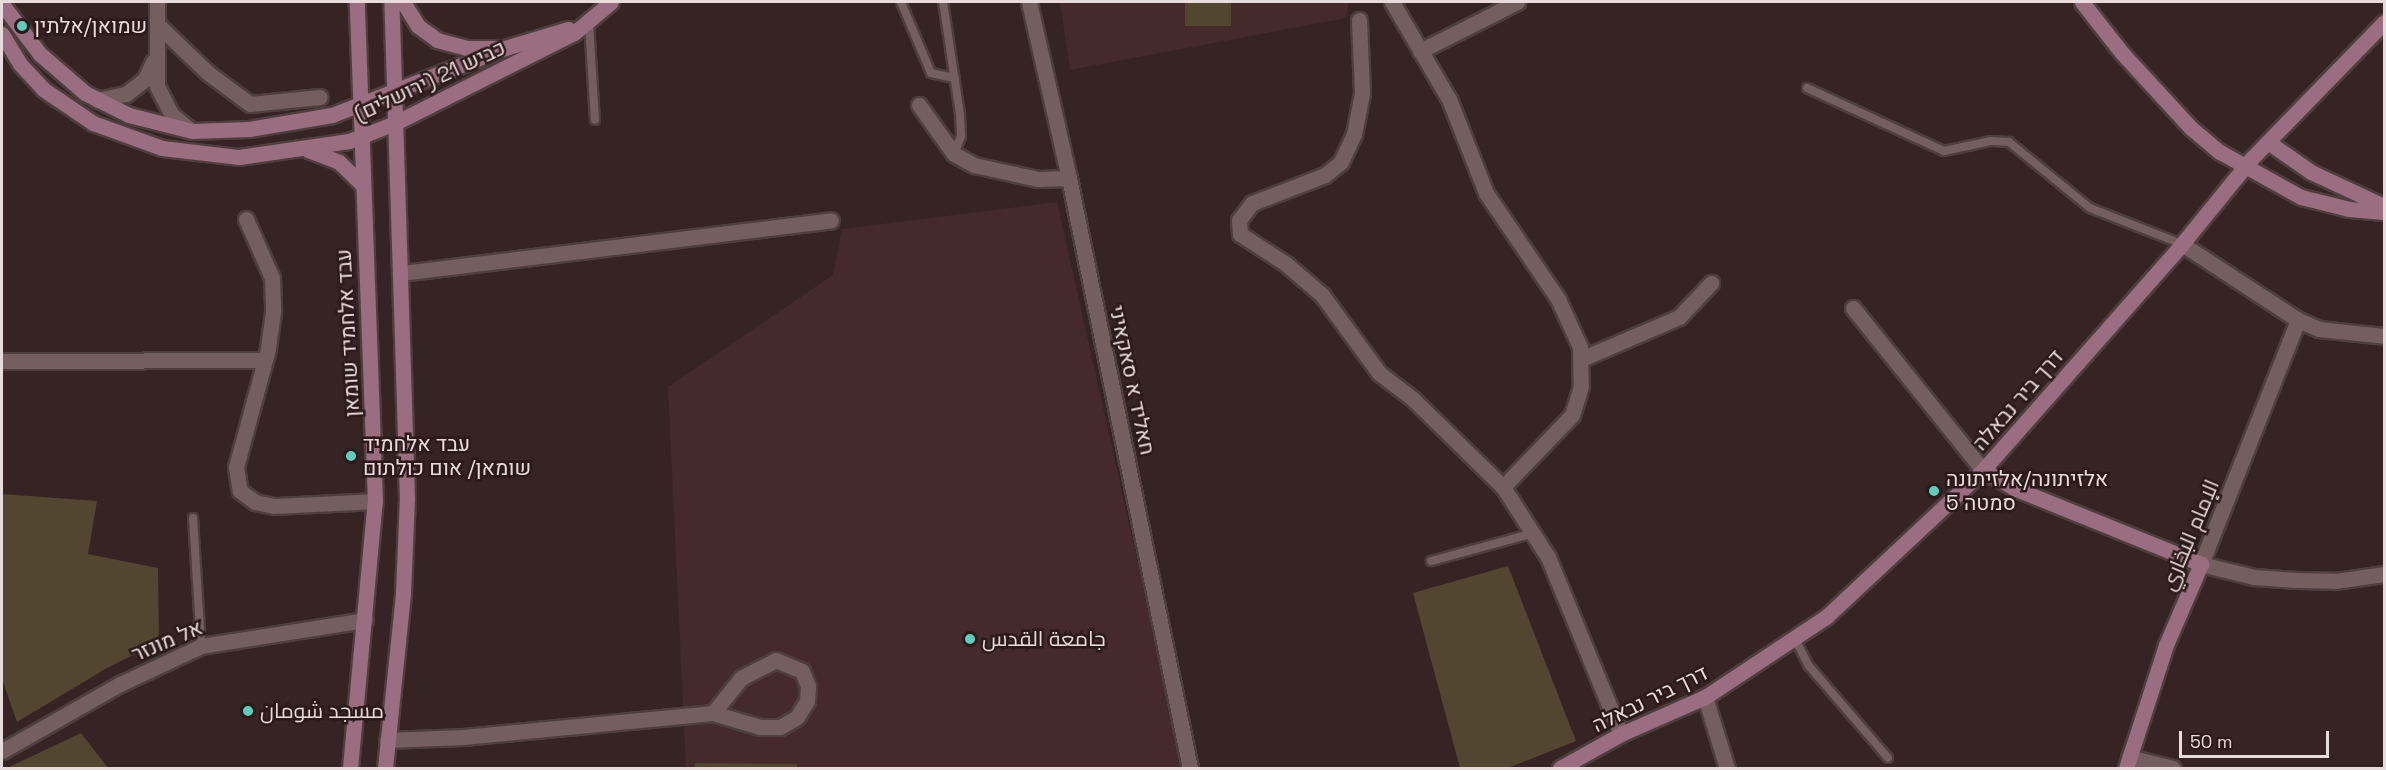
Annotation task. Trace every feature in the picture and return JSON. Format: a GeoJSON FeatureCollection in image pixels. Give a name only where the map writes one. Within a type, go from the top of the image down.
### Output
{"type":"FeatureCollection","features":[{"type":"Feature","properties":{"kind":"main road","name":"עבד אלחמיד שומאן"},"geometry":{"type":"LineString","coordinates":[[350,768],[375,501],[361,183],[357,2]]}},
{"type":"Feature","properties":{"kind":"main road"},"geometry":{"type":"LineString","coordinates":[[385,768],[403,594],[407,499],[402,273],[391,2]]}},
{"type":"Feature","properties":{"kind":"main road"},"geometry":{"type":"LineString","coordinates":[[403,2],[418,26],[437,40],[466,48],[505,48]]}},
{"type":"Feature","properties":{"kind":"main road","name":"כביש 21 (ירושלים)"},"geometry":{"type":"LineString","coordinates":[[2,34],[20,64],[51,95],[93,123],[126,138],[177,152],[222,158],[296,149],[360,137],[395,123],[540,52],[589,23],[611,2]]}},
{"type":"Feature","properties":{"kind":"main road"},"geometry":{"type":"LineString","coordinates":[[2082,2],[2121,53],[2192,128],[2243,169],[2318,203],[2385,212]]}},
{"type":"Feature","properties":{"kind":"main road","name":"כביש 21 (ירושלים)"},"geometry":{"type":"LineString","coordinates":[[2,4],[52,67],[97,100],[129,115],[192,131],[249,129],[360,106],[505,48],[589,23]]}},
{"type":"Feature","properties":{"kind":"main road","name":"דרך ביר נבאלה"},"geometry":{"type":"LineString","coordinates":[[1560,768],[1621,734],[1705,698],[1826,617],[1983,470],[2182,244],[2243,169],[2385,22]]}},
{"type":"Feature","properties":{"kind":"main road"},"geometry":{"type":"LineString","coordinates":[[2268,142],[2311,172],[2385,206]]}},
{"type":"Feature","properties":{"kind":"main road"},"geometry":{"type":"LineString","coordinates":[[296,149],[330,157],[361,183]]}},
{"type":"Feature","properties":{"kind":"main road"},"geometry":{"type":"LineString","coordinates":[[1983,470],[2014,488],[2201,564]]}},
{"type":"Feature","properties":{"kind":"main road","name":"الإمام البخاري"},"geometry":{"type":"LineString","coordinates":[[2127,763],[2166,645],[2201,564]]}},
{"type":"Feature","properties":{"kind":"street"},"geometry":{"type":"LineString","coordinates":[[158,2],[154,74],[160,97],[179,124],[192,131]]}},
{"type":"Feature","properties":{"kind":"street","name":"חאליד א סאקאיני"},"geometry":{"type":"LineString","coordinates":[[1029,2],[1069,178],[1190,768]]}},
{"type":"Feature","properties":{"kind":"street"},"geometry":{"type":"LineString","coordinates":[[1392,2],[1449,99],[1486,193],[1571,323],[1581,359],[1581,386],[1572,415],[1503,487]]}},
{"type":"Feature","properties":{"kind":"street"},"geometry":{"type":"LineString","coordinates":[[1420,51],[1517,2]]}},
{"type":"Feature","properties":{"kind":"street"},"geometry":{"type":"LineString","coordinates":[[1359,20],[1362,93],[1354,134],[1341,162],[1325,175],[1252,203],[1239,220],[1240,234],[1286,264],[1322,295],[1354,344],[1379,373],[1413,399],[1503,487],[1548,557],[1621,734]]}},
{"type":"Feature","properties":{"kind":"street"},"geometry":{"type":"LineString","coordinates":[[158,25],[208,73],[250,104],[320,97]]}},
{"type":"Feature","properties":{"kind":"street"},"geometry":{"type":"LineString","coordinates":[[97,100],[117,98],[137,87],[155,54]]}},
{"type":"Feature","properties":{"kind":"street"},"geometry":{"type":"LineString","coordinates":[[919,105],[954,154],[974,165],[1006,174],[1038,179],[1069,178]]}},
{"type":"Feature","properties":{"kind":"street"},"geometry":{"type":"LineString","coordinates":[[246,219],[272,278],[273,312],[264,360],[236,467],[240,491],[255,502],[274,506],[375,501]]}},
{"type":"Feature","properties":{"kind":"street"},"geometry":{"type":"LineString","coordinates":[[402,273],[831,220]]}},
{"type":"Feature","properties":{"kind":"street"},"geometry":{"type":"LineString","coordinates":[[2182,244],[2298,320],[2319,329],[2385,336]]}},
{"type":"Feature","properties":{"kind":"street"},"geometry":{"type":"LineString","coordinates":[[1581,359],[1679,317],[1711,283]]}},
{"type":"Feature","properties":{"kind":"street"},"geometry":{"type":"LineString","coordinates":[[1853,308],[1983,470]]}},
{"type":"Feature","properties":{"kind":"street","name":"الإمام البخاري"},"geometry":{"type":"LineString","coordinates":[[2201,564],[2298,320]]}},
{"type":"Feature","properties":{"kind":"street"},"geometry":{"type":"LineString","coordinates":[[2,361],[264,360]]}},
{"type":"Feature","properties":{"kind":"street"},"geometry":{"type":"LineString","coordinates":[[2201,564],[2254,577],[2296,580],[2335,581],[2385,574]]}},
{"type":"Feature","properties":{"kind":"street","name":"אל מונזר"},"geometry":{"type":"LineString","coordinates":[[2,751],[120,684],[201,646],[365,620]]}},
{"type":"Feature","properties":{"kind":"street"},"geometry":{"type":"LineString","coordinates":[[387,740],[463,737],[713,713],[760,727],[780,727],[797,717],[807,701],[808,686],[802,671],[776,660],[741,678],[713,713]]}},
{"type":"Feature","properties":{"kind":"street"},"geometry":{"type":"LineString","coordinates":[[1705,698],[1727,768]]}},
{"type":"Feature","properties":{"kind":"street"},"geometry":{"type":"LineString","coordinates":[[2127,763],[2173,768]]}},
{"type":"Feature","properties":{"kind":"lane"},"geometry":{"type":"LineString","coordinates":[[901,2],[931,73],[954,78]]}},
{"type":"Feature","properties":{"kind":"lane"},"geometry":{"type":"LineString","coordinates":[[943,2],[961,136],[954,154]]}},
{"type":"Feature","properties":{"kind":"lane"},"geometry":{"type":"LineString","coordinates":[[589,23],[595,120]]}},
{"type":"Feature","properties":{"kind":"lane"},"geometry":{"type":"LineString","coordinates":[[1807,88],[1944,151],[1991,141],[2009,142],[2090,208],[2182,244]]}},
{"type":"Feature","properties":{"kind":"lane"},"geometry":{"type":"LineString","coordinates":[[193,518],[201,646]]}},
{"type":"Feature","properties":{"kind":"lane"},"geometry":{"type":"LineString","coordinates":[[1431,561],[1534,533]]}},
{"type":"Feature","properties":{"kind":"lane"},"geometry":{"type":"LineString","coordinates":[[1796,639],[1809,666],[1888,758]]}},
{"type":"Feature","properties":{"kind":"shaded area"},"geometry":{"type":"Polygon","coordinates":[[[1060,2],[1349,2],[1346,18],[1070,70],[1060,2]]]}},
{"type":"Feature","properties":{"kind":"shaded area"},"geometry":{"type":"Polygon","coordinates":[[[1185,2],[1231,2],[1231,26],[1185,26],[1185,2]]]}},
{"type":"Feature","properties":{"kind":"shaded area"},"geometry":{"type":"Polygon","coordinates":[[[1057,202],[1184,768],[686,768],[668,387],[833,275],[842,229],[1057,202]]]}},
{"type":"Feature","properties":{"kind":"shaded area"},"geometry":{"type":"Polygon","coordinates":[[[2,494],[97,501],[88,554],[158,568],[159,642],[107,668],[17,722],[2,679],[2,494]]]}},
{"type":"Feature","properties":{"kind":"shaded area"},"geometry":{"type":"Polygon","coordinates":[[[1508,566],[1576,741],[1508,768],[1460,768],[1413,593],[1508,566]]]}},
{"type":"Feature","properties":{"kind":"shaded area"},"geometry":{"type":"Polygon","coordinates":[[[81,733],[108,768],[7,768],[81,733]]]}},
{"type":"Feature","properties":{"kind":"shaded area"},"geometry":{"type":"Polygon","coordinates":[[[695,763],[797,764],[797,768],[695,768],[695,763]]]}},
{"type":"Feature","properties":{"kind":"place","name":"שמואן/אלתין"},"geometry":{"type":"Point","coordinates":[22,26]}},
{"type":"Feature","properties":{"kind":"place","name":"עבד אלחמיד שומאן/ אום כולתום"},"geometry":{"type":"Point","coordinates":[351,456]}},
{"type":"Feature","properties":{"kind":"place","name":"אלזיתונה/אלזיתונה סמטה 5"},"geometry":{"type":"Point","coordinates":[1934,491]}},
{"type":"Feature","properties":{"kind":"place","name":"جامعة القدس"},"geometry":{"type":"Point","coordinates":[970,639]}},
{"type":"Feature","properties":{"kind":"place","name":"مسجد شومان"},"geometry":{"type":"Point","coordinates":[248,711]}}]}
